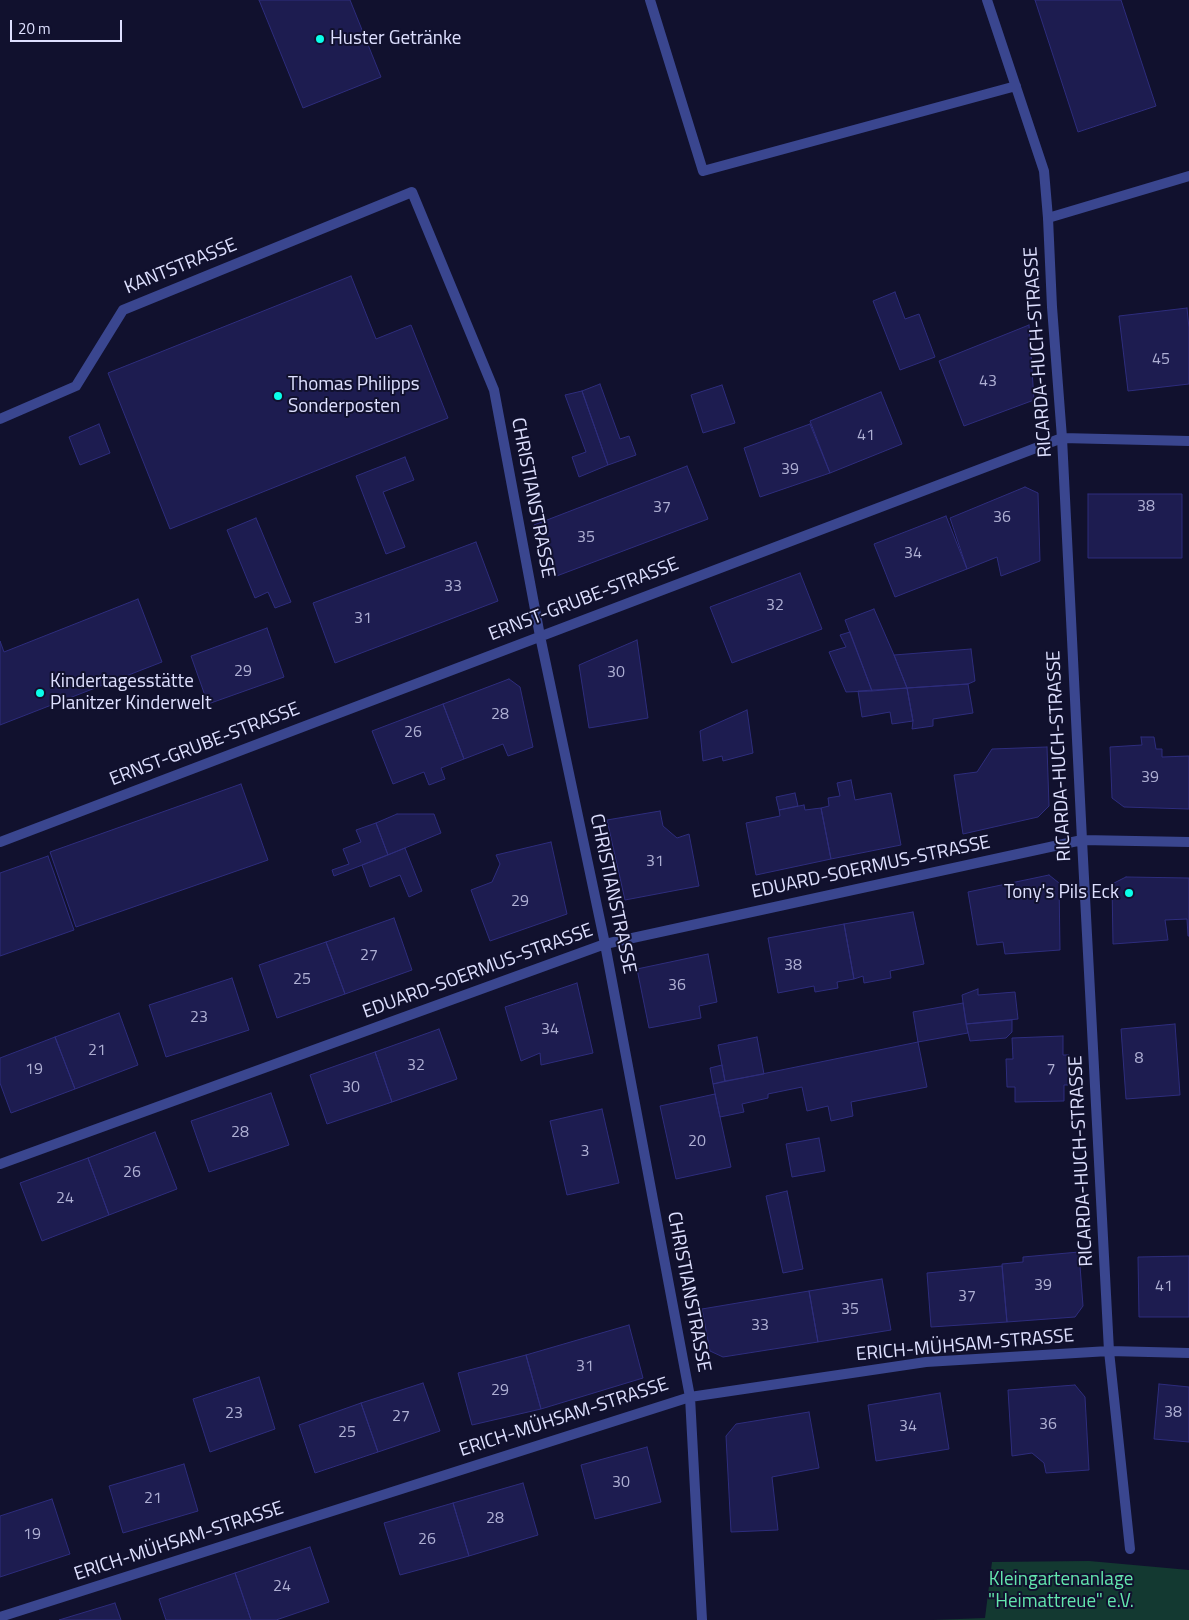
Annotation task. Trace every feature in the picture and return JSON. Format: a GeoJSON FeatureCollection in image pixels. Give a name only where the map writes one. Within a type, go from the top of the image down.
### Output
{"type":"FeatureCollection","features":[{"type":"Feature","properties":{"kind":"street"},"geometry":{"type":"LineString","coordinates":[[650,0],[704,171],[1016,86]]}},
{"type":"Feature","properties":{"kind":"street","name":"RICARDA-HUCH-STRASSE"},"geometry":{"type":"LineString","coordinates":[[987,0],[1044,171],[1062,438],[1109,1350],[1130,1549]]}},
{"type":"Feature","properties":{"kind":"street"},"geometry":{"type":"LineString","coordinates":[[1048,218],[1189,176]]}},
{"type":"Feature","properties":{"kind":"street","name":"KANTSTRASSE"},"geometry":{"type":"LineString","coordinates":[[0,419],[76,386],[123,310],[412,192]]}},
{"type":"Feature","properties":{"kind":"street","name":"CHRISTIANSTRASSE"},"geometry":{"type":"LineString","coordinates":[[412,192],[494,390],[540,636],[605,944],[690,1397],[702,1620]]}},
{"type":"Feature","properties":{"kind":"street","name":"ERNST-GRUBE-STRASSE"},"geometry":{"type":"LineString","coordinates":[[0,842],[1062,438],[1189,441]]}},
{"type":"Feature","properties":{"kind":"street","name":"EDUARD-SOERMUS-STRASSE"},"geometry":{"type":"LineString","coordinates":[[0,1164],[605,944],[1082,840],[1189,842]]}},
{"type":"Feature","properties":{"kind":"street","name":"ERICH-MÜHSAM-STRASSE"},"geometry":{"type":"LineString","coordinates":[[0,1618],[690,1397],[926,1362],[1109,1350],[1189,1353]]}},
{"type":"Feature","properties":{"kind":"green space","name":"Kleingartenanlage \"Heimattreue\" e.V."},"geometry":{"type":"Polygon","coordinates":[[[1089,1561],[1189,1570],[1189,1620],[933,1620],[985,1618],[992,1562],[1089,1561]]]}},
{"type":"Feature","properties":{"kind":"building","name":"Huster Getränke"},"geometry":{"type":"Polygon","coordinates":[[[259,0],[350,0],[381,77],[303,108],[259,0]]]}},
{"type":"Feature","properties":{"kind":"building"},"geometry":{"type":"Polygon","coordinates":[[[1035,0],[1121,0],[1156,106],[1078,132],[1035,0]]]}},
{"type":"Feature","properties":{"kind":"building","name":"Thomas Philipps Sonderposten"},"geometry":{"type":"Polygon","coordinates":[[[351,276],[376,339],[411,325],[448,418],[170,529],[108,373],[351,276]]]}},
{"type":"Feature","properties":{"kind":"building"},"geometry":{"type":"Polygon","coordinates":[[[895,292],[905,319],[919,314],[935,357],[900,370],[873,301],[895,292]]]}},
{"type":"Feature","properties":{"kind":"building"},"geometry":{"type":"Polygon","coordinates":[[[1187,308],[1189,384],[1128,391],[1119,316],[1187,308]]]}},
{"type":"Feature","properties":{"kind":"building"},"geometry":{"type":"Polygon","coordinates":[[[1029,325],[1034,400],[964,426],[939,361],[1029,325]]]}},
{"type":"Feature","properties":{"kind":"building"},"geometry":{"type":"Polygon","coordinates":[[[600,384],[620,439],[629,436],[636,455],[608,465],[582,391],[600,384]]]}},
{"type":"Feature","properties":{"kind":"building"},"geometry":{"type":"Polygon","coordinates":[[[722,385],[735,423],[703,433],[691,395],[722,385]]]}},
{"type":"Feature","properties":{"kind":"building"},"geometry":{"type":"Polygon","coordinates":[[[582,391],[608,465],[579,477],[572,457],[586,452],[565,395],[582,391]]]}},
{"type":"Feature","properties":{"kind":"building"},"geometry":{"type":"Polygon","coordinates":[[[881,392],[902,444],[830,473],[810,421],[881,392]]]}},
{"type":"Feature","properties":{"kind":"building"},"geometry":{"type":"Polygon","coordinates":[[[99,424],[110,453],[80,465],[69,437],[99,424]]]}},
{"type":"Feature","properties":{"kind":"building"},"geometry":{"type":"Polygon","coordinates":[[[810,424],[830,473],[760,497],[744,448],[810,424]]]}},
{"type":"Feature","properties":{"kind":"building"},"geometry":{"type":"Polygon","coordinates":[[[405,457],[414,480],[383,492],[405,547],[386,554],[356,476],[405,457]]]}},
{"type":"Feature","properties":{"kind":"building"},"geometry":{"type":"Polygon","coordinates":[[[687,466],[708,519],[554,577],[534,525],[687,466]]]}},
{"type":"Feature","properties":{"kind":"building"},"geometry":{"type":"Polygon","coordinates":[[[1025,487],[1038,493],[1040,561],[1001,576],[997,557],[967,569],[950,518],[1025,487]]]}},
{"type":"Feature","properties":{"kind":"building"},"geometry":{"type":"Polygon","coordinates":[[[1088,494],[1182,494],[1182,558],[1088,558],[1088,494]]]}},
{"type":"Feature","properties":{"kind":"building"},"geometry":{"type":"Polygon","coordinates":[[[946,516],[967,569],[895,597],[874,544],[946,516]]]}},
{"type":"Feature","properties":{"kind":"building"},"geometry":{"type":"Polygon","coordinates":[[[256,518],[291,602],[275,608],[268,592],[255,598],[227,530],[256,518]]]}},
{"type":"Feature","properties":{"kind":"building"},"geometry":{"type":"Polygon","coordinates":[[[476,542],[498,601],[335,663],[313,603],[476,542]]]}},
{"type":"Feature","properties":{"kind":"building"},"geometry":{"type":"Polygon","coordinates":[[[800,573],[822,629],[732,663],[710,607],[800,573]]]}},
{"type":"Feature","properties":{"kind":"building","name":"Kindertagesstätte Planitzer Kinderwelt"},"geometry":{"type":"Polygon","coordinates":[[[138,599],[162,662],[0,725],[0,641],[4,652],[138,599]]]}},
{"type":"Feature","properties":{"kind":"building"},"geometry":{"type":"Polygon","coordinates":[[[874,609],[907,688],[872,691],[845,620],[874,609]]]}},
{"type":"Feature","properties":{"kind":"building"},"geometry":{"type":"Polygon","coordinates":[[[267,628],[284,677],[208,704],[191,656],[267,628]]]}},
{"type":"Feature","properties":{"kind":"building"},"geometry":{"type":"Polygon","coordinates":[[[850,632],[872,691],[846,692],[829,652],[846,647],[840,635],[850,632]]]}},
{"type":"Feature","properties":{"kind":"building"},"geometry":{"type":"Polygon","coordinates":[[[637,640],[648,718],[589,728],[579,665],[637,640]]]}},
{"type":"Feature","properties":{"kind":"building"},"geometry":{"type":"Polygon","coordinates":[[[971,649],[975,681],[968,684],[907,688],[894,655],[971,649]]]}},
{"type":"Feature","properties":{"kind":"building"},"geometry":{"type":"Polygon","coordinates":[[[509,679],[520,687],[533,747],[508,756],[503,744],[464,759],[443,704],[509,679]]]}},
{"type":"Feature","properties":{"kind":"building"},"geometry":{"type":"Polygon","coordinates":[[[968,684],[973,713],[933,719],[933,726],[912,729],[913,721],[907,688],[968,684]]]}},
{"type":"Feature","properties":{"kind":"building"},"geometry":{"type":"Polygon","coordinates":[[[907,688],[913,721],[892,724],[890,712],[862,717],[858,691],[907,688]]]}},
{"type":"Feature","properties":{"kind":"building"},"geometry":{"type":"Polygon","coordinates":[[[443,704],[464,759],[441,768],[445,779],[429,785],[424,772],[393,784],[372,731],[443,704]]]}},
{"type":"Feature","properties":{"kind":"building"},"geometry":{"type":"Polygon","coordinates":[[[747,710],[753,753],[723,761],[722,756],[703,761],[700,731],[747,710]]]}},
{"type":"Feature","properties":{"kind":"building"},"geometry":{"type":"Polygon","coordinates":[[[1141,737],[1154,737],[1156,749],[1162,749],[1162,757],[1189,756],[1189,809],[1124,807],[1112,798],[1110,747],[1142,745],[1141,737]]]}},
{"type":"Feature","properties":{"kind":"building"},"geometry":{"type":"Polygon","coordinates":[[[1047,747],[1049,806],[1038,817],[963,834],[954,775],[977,772],[992,749],[1047,747]]]}},
{"type":"Feature","properties":{"kind":"building"},"geometry":{"type":"Polygon","coordinates":[[[851,780],[855,800],[891,793],[901,845],[831,859],[821,808],[829,806],[828,798],[840,796],[837,783],[851,780]]]}},
{"type":"Feature","properties":{"kind":"building"},"geometry":{"type":"Polygon","coordinates":[[[241,784],[268,860],[76,927],[50,852],[241,784]]]}},
{"type":"Feature","properties":{"kind":"building"},"geometry":{"type":"Polygon","coordinates":[[[795,793],[798,806],[779,810],[776,797],[795,793]]]}},
{"type":"Feature","properties":{"kind":"building"},"geometry":{"type":"Polygon","coordinates":[[[804,805],[805,810],[821,808],[831,859],[756,875],[746,823],[780,816],[779,810],[804,805]]]}},
{"type":"Feature","properties":{"kind":"building"},"geometry":{"type":"Polygon","coordinates":[[[660,811],[663,826],[677,838],[689,834],[699,886],[625,900],[607,820],[660,811]]]}},
{"type":"Feature","properties":{"kind":"building"},"geometry":{"type":"Polygon","coordinates":[[[397,814],[434,814],[441,833],[388,855],[376,823],[397,814]]]}},
{"type":"Feature","properties":{"kind":"building"},"geometry":{"type":"Polygon","coordinates":[[[376,823],[388,855],[334,876],[332,870],[349,864],[343,849],[361,842],[356,830],[376,823]]]}},
{"type":"Feature","properties":{"kind":"building"},"geometry":{"type":"Polygon","coordinates":[[[551,842],[567,914],[490,941],[471,890],[492,882],[500,864],[496,855],[551,842]]]}},
{"type":"Feature","properties":{"kind":"building"},"geometry":{"type":"Polygon","coordinates":[[[405,848],[422,891],[409,897],[400,875],[370,887],[362,865],[405,848]]]}},
{"type":"Feature","properties":{"kind":"building"},"geometry":{"type":"Polygon","coordinates":[[[48,856],[74,930],[0,956],[0,873],[48,856]]]}},
{"type":"Feature","properties":{"kind":"building"},"geometry":{"type":"Polygon","coordinates":[[[1049,875],[1059,883],[1060,950],[1005,954],[1003,942],[977,945],[968,892],[1049,875]]]}},
{"type":"Feature","properties":{"kind":"building"},"geometry":{"type":"Polygon","coordinates":[[[1126,877],[1189,878],[1189,936],[1187,919],[1165,920],[1168,940],[1113,944],[1112,884],[1126,877]]]}},
{"type":"Feature","properties":{"kind":"building"},"geometry":{"type":"Polygon","coordinates":[[[913,912],[924,964],[890,971],[891,978],[864,983],[863,976],[854,979],[844,924],[913,912]]]}},
{"type":"Feature","properties":{"kind":"building"},"geometry":{"type":"Polygon","coordinates":[[[394,918],[412,970],[345,994],[326,942],[394,918]]]}},
{"type":"Feature","properties":{"kind":"building"},"geometry":{"type":"Polygon","coordinates":[[[844,924],[854,979],[837,982],[838,988],[815,992],[814,986],[778,993],[768,938],[844,924]]]}},
{"type":"Feature","properties":{"kind":"building"},"geometry":{"type":"Polygon","coordinates":[[[326,942],[345,994],[277,1018],[259,965],[326,942]]]}},
{"type":"Feature","properties":{"kind":"building"},"geometry":{"type":"Polygon","coordinates":[[[708,954],[717,1002],[699,1006],[701,1018],[649,1028],[637,969],[708,954]]]}},
{"type":"Feature","properties":{"kind":"building"},"geometry":{"type":"Polygon","coordinates":[[[232,978],[249,1030],[166,1057],[149,1005],[232,978]]]}},
{"type":"Feature","properties":{"kind":"building"},"geometry":{"type":"Polygon","coordinates":[[[577,983],[593,1053],[541,1065],[540,1053],[521,1061],[505,1007],[577,983]]]}},
{"type":"Feature","properties":{"kind":"building"},"geometry":{"type":"Polygon","coordinates":[[[978,989],[978,995],[1015,992],[1018,1019],[966,1024],[962,995],[978,989]]]}},
{"type":"Feature","properties":{"kind":"building"},"geometry":{"type":"Polygon","coordinates":[[[963,1003],[968,1033],[918,1042],[913,1012],[963,1003]]]}},
{"type":"Feature","properties":{"kind":"building"},"geometry":{"type":"Polygon","coordinates":[[[119,1013],[138,1065],[75,1089],[55,1037],[119,1013]]]}},
{"type":"Feature","properties":{"kind":"building"},"geometry":{"type":"Polygon","coordinates":[[[1012,1020],[1012,1032],[1006,1038],[970,1041],[966,1024],[1012,1020]]]}},
{"type":"Feature","properties":{"kind":"building"},"geometry":{"type":"Polygon","coordinates":[[[1175,1024],[1180,1095],[1126,1099],[1121,1029],[1175,1024]]]}},
{"type":"Feature","properties":{"kind":"building"},"geometry":{"type":"Polygon","coordinates":[[[439,1029],[457,1079],[392,1102],[375,1052],[439,1029]]]}},
{"type":"Feature","properties":{"kind":"building"},"geometry":{"type":"Polygon","coordinates":[[[1063,1036],[1063,1055],[1069,1055],[1070,1085],[1064,1085],[1064,1101],[1015,1102],[1015,1087],[1007,1087],[1006,1059],[1013,1059],[1012,1038],[1063,1036]]]}},
{"type":"Feature","properties":{"kind":"building"},"geometry":{"type":"Polygon","coordinates":[[[55,1037],[75,1089],[11,1113],[0,1083],[0,1058],[55,1037]]]}},
{"type":"Feature","properties":{"kind":"building"},"geometry":{"type":"Polygon","coordinates":[[[757,1037],[764,1074],[725,1081],[718,1045],[757,1037]]]}},
{"type":"Feature","properties":{"kind":"building"},"geometry":{"type":"Polygon","coordinates":[[[918,1042],[927,1087],[851,1102],[853,1116],[831,1121],[828,1106],[807,1111],[802,1087],[768,1094],[768,1098],[742,1104],[744,1112],[720,1117],[713,1084],[918,1042]]]}},
{"type":"Feature","properties":{"kind":"building"},"geometry":{"type":"Polygon","coordinates":[[[375,1052],[392,1102],[327,1124],[310,1075],[375,1052]]]}},
{"type":"Feature","properties":{"kind":"building"},"geometry":{"type":"Polygon","coordinates":[[[722,1065],[725,1081],[713,1084],[710,1068],[722,1065]]]}},
{"type":"Feature","properties":{"kind":"building"},"geometry":{"type":"Polygon","coordinates":[[[271,1093],[289,1145],[209,1172],[191,1121],[271,1093]]]}},
{"type":"Feature","properties":{"kind":"building"},"geometry":{"type":"Polygon","coordinates":[[[715,1094],[731,1167],[676,1179],[660,1106],[715,1094]]]}},
{"type":"Feature","properties":{"kind":"building"},"geometry":{"type":"Polygon","coordinates":[[[602,1109],[619,1183],[567,1195],[550,1121],[602,1109]]]}},
{"type":"Feature","properties":{"kind":"building"},"geometry":{"type":"Polygon","coordinates":[[[155,1132],[177,1189],[109,1215],[88,1158],[155,1132]]]}},
{"type":"Feature","properties":{"kind":"building"},"geometry":{"type":"Polygon","coordinates":[[[819,1138],[825,1171],[792,1177],[786,1144],[819,1138]]]}},
{"type":"Feature","properties":{"kind":"building"},"geometry":{"type":"Polygon","coordinates":[[[88,1158],[109,1215],[42,1241],[20,1183],[88,1158]]]}},
{"type":"Feature","properties":{"kind":"building"},"geometry":{"type":"Polygon","coordinates":[[[787,1191],[803,1269],[783,1273],[766,1196],[787,1191]]]}},
{"type":"Feature","properties":{"kind":"building"},"geometry":{"type":"Polygon","coordinates":[[[1079,1252],[1083,1306],[1075,1317],[1007,1322],[1002,1264],[1023,1262],[1023,1257],[1079,1252]]]}},
{"type":"Feature","properties":{"kind":"building"},"geometry":{"type":"Polygon","coordinates":[[[1189,1256],[1189,1317],[1139,1317],[1138,1257],[1189,1256]]]}},
{"type":"Feature","properties":{"kind":"building"},"geometry":{"type":"Polygon","coordinates":[[[1002,1266],[1007,1322],[931,1327],[927,1273],[1002,1266]]]}},
{"type":"Feature","properties":{"kind":"building"},"geometry":{"type":"Polygon","coordinates":[[[882,1279],[891,1330],[818,1342],[809,1291],[882,1279]]]}},
{"type":"Feature","properties":{"kind":"building"},"geometry":{"type":"Polygon","coordinates":[[[809,1291],[818,1342],[723,1357],[710,1351],[702,1309],[809,1291]]]}},
{"type":"Feature","properties":{"kind":"building"},"geometry":{"type":"Polygon","coordinates":[[[629,1325],[643,1378],[541,1409],[526,1355],[629,1325]]]}},
{"type":"Feature","properties":{"kind":"building"},"geometry":{"type":"Polygon","coordinates":[[[526,1355],[541,1409],[472,1425],[458,1373],[526,1355]]]}},
{"type":"Feature","properties":{"kind":"building"},"geometry":{"type":"Polygon","coordinates":[[[259,1377],[275,1429],[210,1452],[193,1399],[259,1377]]]}},
{"type":"Feature","properties":{"kind":"building"},"geometry":{"type":"Polygon","coordinates":[[[423,1383],[440,1431],[378,1452],[361,1403],[423,1383]]]}},
{"type":"Feature","properties":{"kind":"building"},"geometry":{"type":"Polygon","coordinates":[[[1159,1384],[1189,1387],[1189,1442],[1154,1439],[1159,1384]]]}},
{"type":"Feature","properties":{"kind":"building"},"geometry":{"type":"Polygon","coordinates":[[[1075,1385],[1085,1397],[1089,1470],[1046,1473],[1044,1463],[1032,1453],[1012,1456],[1008,1390],[1075,1385]]]}},
{"type":"Feature","properties":{"kind":"building"},"geometry":{"type":"Polygon","coordinates":[[[940,1393],[949,1449],[876,1461],[868,1405],[940,1393]]]}},
{"type":"Feature","properties":{"kind":"building"},"geometry":{"type":"Polygon","coordinates":[[[361,1403],[378,1452],[315,1473],[299,1425],[361,1403]]]}},
{"type":"Feature","properties":{"kind":"building"},"geometry":{"type":"Polygon","coordinates":[[[809,1412],[819,1468],[772,1477],[778,1530],[731,1532],[726,1436],[736,1424],[809,1412]]]}},
{"type":"Feature","properties":{"kind":"building"},"geometry":{"type":"Polygon","coordinates":[[[647,1447],[661,1502],[595,1519],[581,1465],[647,1447]]]}},
{"type":"Feature","properties":{"kind":"building"},"geometry":{"type":"Polygon","coordinates":[[[184,1464],[198,1511],[123,1533],[109,1486],[184,1464]]]}},
{"type":"Feature","properties":{"kind":"building"},"geometry":{"type":"Polygon","coordinates":[[[523,1483],[538,1535],[469,1556],[453,1503],[523,1483]]]}},
{"type":"Feature","properties":{"kind":"building"},"geometry":{"type":"Polygon","coordinates":[[[52,1499],[70,1554],[0,1577],[0,1516],[52,1499]]]}},
{"type":"Feature","properties":{"kind":"building"},"geometry":{"type":"Polygon","coordinates":[[[453,1503],[469,1556],[400,1575],[384,1523],[453,1503]]]}},
{"type":"Feature","properties":{"kind":"building"},"geometry":{"type":"Polygon","coordinates":[[[310,1547],[329,1602],[276,1620],[251,1620],[235,1573],[310,1547]]]}},
{"type":"Feature","properties":{"kind":"building"},"geometry":{"type":"Polygon","coordinates":[[[235,1573],[251,1620],[166,1620],[159,1599],[235,1573]]]}},
{"type":"Feature","properties":{"kind":"building"},"geometry":{"type":"Polygon","coordinates":[[[115,1603],[121,1620],[59,1620],[115,1603]]]}},
{"type":"Feature","properties":{"kind":"place","name":"Huster Getränke"},"geometry":{"type":"Point","coordinates":[320,39]}},
{"type":"Feature","properties":{"kind":"place","name":"Thomas Philipps Sonderposten"},"geometry":{"type":"Point","coordinates":[278,396]}},
{"type":"Feature","properties":{"kind":"place","name":"Kindertagesstätte Planitzer Kinderwelt"},"geometry":{"type":"Point","coordinates":[40,693]}},
{"type":"Feature","properties":{"kind":"place","name":"Tony's Pils Eck"},"geometry":{"type":"Point","coordinates":[1129,893]}}]}
